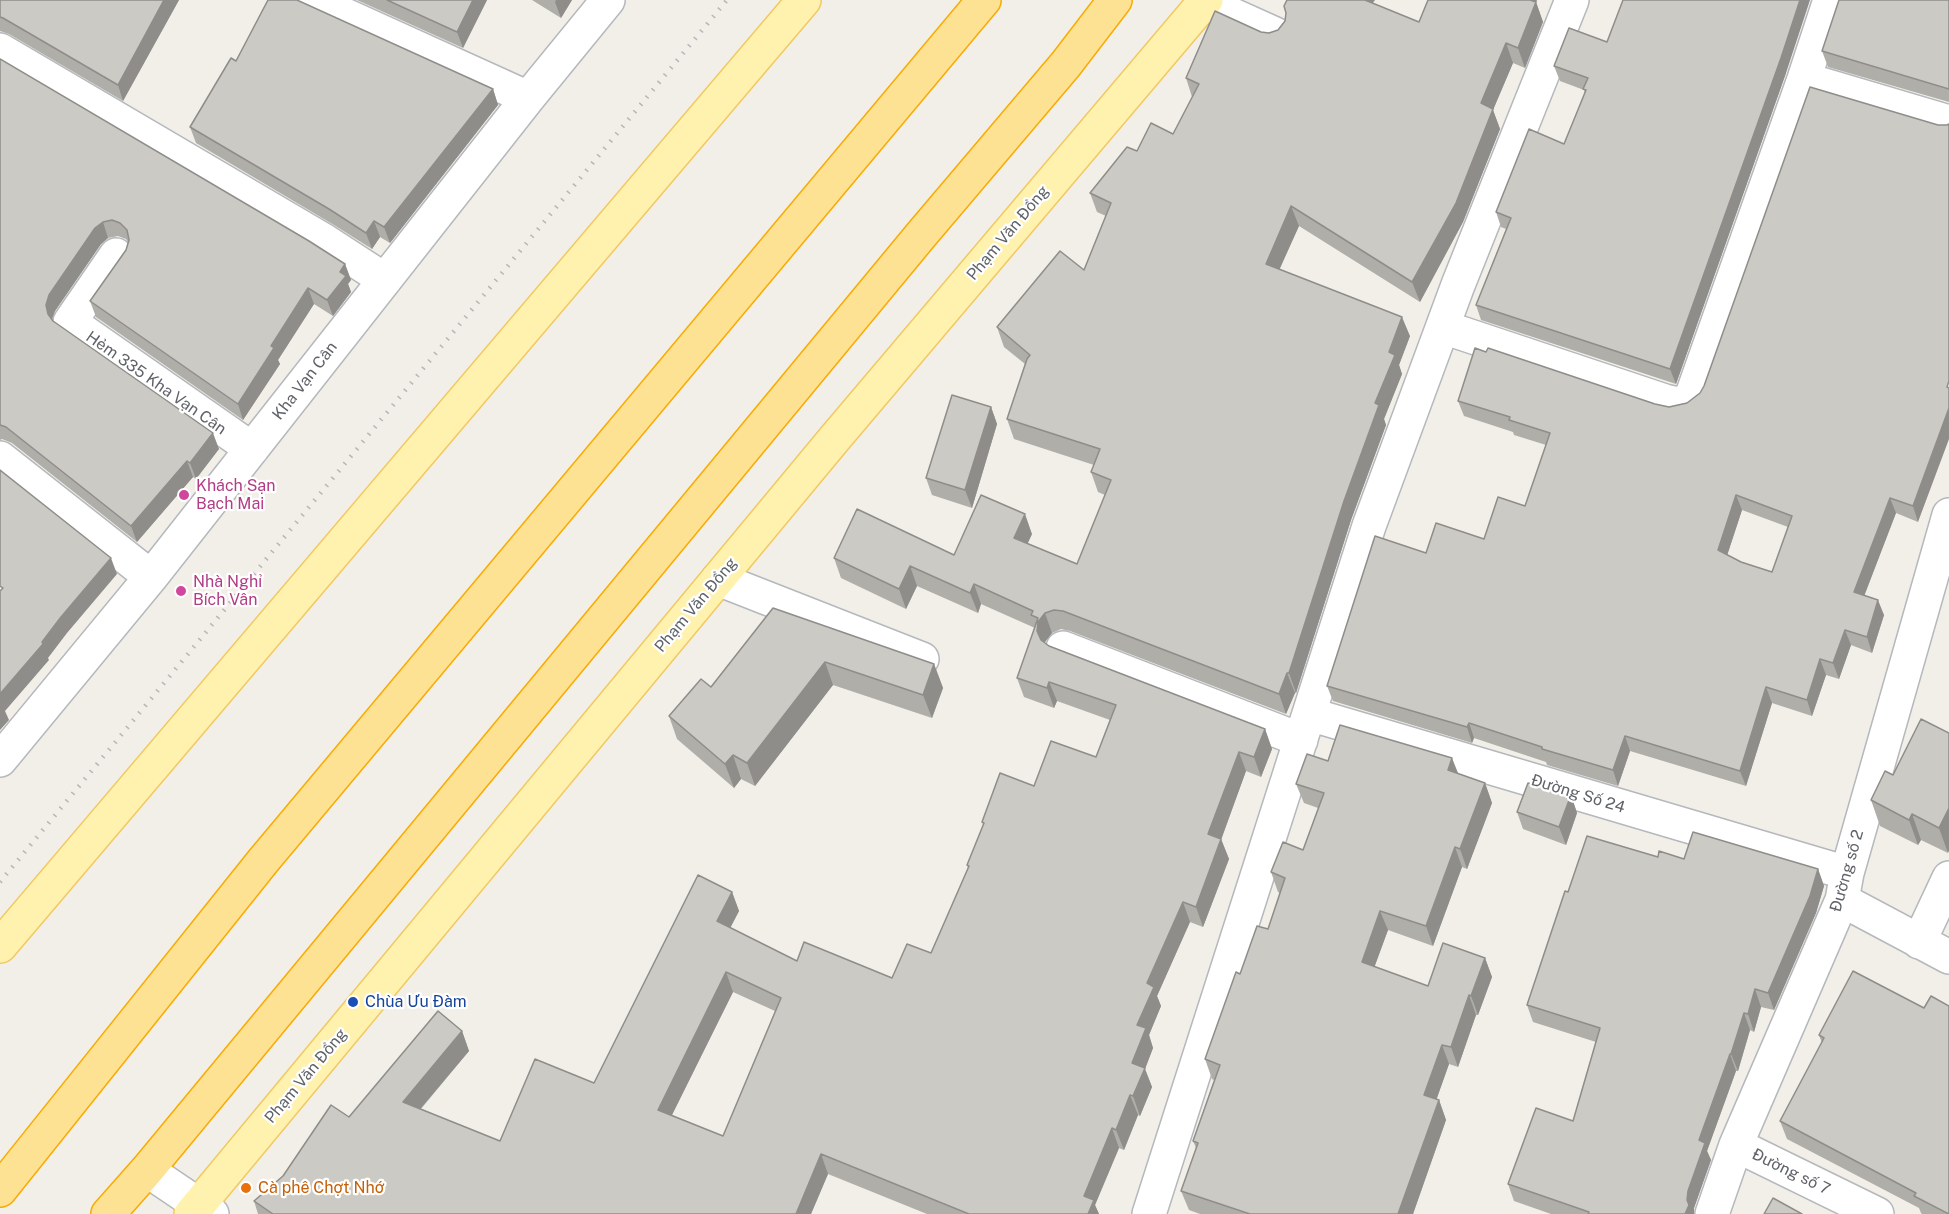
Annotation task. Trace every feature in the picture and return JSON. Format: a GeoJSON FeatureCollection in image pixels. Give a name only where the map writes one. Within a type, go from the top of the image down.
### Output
{"type":"FeatureCollection","features":[{"type":"Feature","properties":{"kind":"highway"},"geometry":{"type":"LineString","coordinates":[[0,1190],[263,861],[984,0]]}},
{"type":"Feature","properties":{"kind":"highway"},"geometry":{"type":"LineString","coordinates":[[108,1214],[147,1170],[914,244],[1066,64],[1115,0]]}},
{"type":"Feature","properties":{"kind":"main road"},"geometry":{"type":"LineString","coordinates":[[0,946],[804,0]]}},
{"type":"Feature","properties":{"kind":"main road","name":"Phạm Văn Đồng"},"geometry":{"type":"LineString","coordinates":[[201,1211],[834,438],[1205,1]]}},
{"type":"Feature","properties":{"kind":"street"},"geometry":{"type":"LineString","coordinates":[[312,0],[528,98]]}},
{"type":"Feature","properties":{"kind":"street","name":"Kha Vạn Cân"},"geometry":{"type":"LineString","coordinates":[[0,760],[151,577],[528,98],[608,0]]}},
{"type":"Feature","properties":{"kind":"street"},"geometry":{"type":"LineString","coordinates":[[1149,1214],[1369,526],[1458,285],[1572,0]]}},
{"type":"Feature","properties":{"kind":"street"},"geometry":{"type":"LineString","coordinates":[[1443,327],[1665,401],[1678,404],[1686,401],[1692,395],[1830,0]]}},
{"type":"Feature","properties":{"kind":"street"},"geometry":{"type":"LineString","coordinates":[[1205,1],[1275,34]]}},
{"type":"Feature","properties":{"kind":"street"},"geometry":{"type":"LineString","coordinates":[[0,50],[325,241],[385,280]]}},
{"type":"Feature","properties":{"kind":"street"},"geometry":{"type":"LineString","coordinates":[[1804,79],[1949,122]]}},
{"type":"Feature","properties":{"kind":"street","name":"Hẻm 335 Kha Vạn Cân"},"geometry":{"type":"LineString","coordinates":[[116,255],[70,322],[252,449]]}},
{"type":"Feature","properties":{"kind":"street"},"geometry":{"type":"LineString","coordinates":[[0,458],[151,577]]}},
{"type":"Feature","properties":{"kind":"street","name":"Đường số 2"},"geometry":{"type":"LineString","coordinates":[[1712,1214],[1736,1145],[1844,886],[1949,515]]}},
{"type":"Feature","properties":{"kind":"street"},"geometry":{"type":"LineString","coordinates":[[718,579],[922,659]]}},
{"type":"Feature","properties":{"kind":"street","name":"Đường Số 24"},"geometry":{"type":"LineString","coordinates":[[1063,648],[1305,727],[1844,886],[1919,942],[1949,957]]}},
{"type":"Feature","properties":{"kind":"street"},"geometry":{"type":"LineString","coordinates":[[1919,942],[1949,878]]}},
{"type":"Feature","properties":{"kind":"street","name":"Đường số 7"},"geometry":{"type":"LineString","coordinates":[[1736,1145],[1877,1214]]}},
{"type":"Feature","properties":{"kind":"street"},"geometry":{"type":"LineString","coordinates":[[147,1170],[201,1211]]}},
{"type":"Feature","properties":{"kind":"building"},"geometry":{"type":"Polygon","coordinates":[[[0,0],[164,0],[118,85],[0,17],[0,0]]]}},
{"type":"Feature","properties":{"kind":"building"},"geometry":{"type":"Polygon","coordinates":[[[268,0],[297,0],[493,89],[384,227],[374,221],[366,233],[190,127],[231,58],[236,61],[268,0]]]}},
{"type":"Feature","properties":{"kind":"building"},"geometry":{"type":"Polygon","coordinates":[[[387,0],[473,0],[457,32],[387,0]]]}},
{"type":"Feature","properties":{"kind":"building"},"geometry":{"type":"Polygon","coordinates":[[[1287,0],[1365,0],[1419,22],[1428,0],[1530,0],[1536,2],[1518,48],[1506,43],[1481,103],[1493,109],[1456,203],[1412,282],[1291,206],[1266,264],[1402,317],[1389,352],[1395,355],[1375,403],[1379,405],[1344,501],[1289,673],[1287,673],[1279,694],[1063,611],[1054,610],[1045,613],[1038,622],[1037,631],[1041,640],[1049,646],[1265,729],[1254,757],[1239,752],[1208,834],[1221,839],[1196,907],[1183,902],[1147,983],[1154,987],[1137,1025],[1146,1028],[1132,1063],[1145,1068],[1133,1096],[1130,1095],[1116,1130],[1112,1128],[1084,1196],[1094,1200],[1088,1214],[969,1214],[821,1154],[796,1214],[273,1214],[254,1201],[283,1176],[331,1105],[349,1117],[438,1011],[462,1031],[403,1102],[500,1141],[535,1059],[594,1083],[698,875],[732,892],[717,921],[797,961],[804,942],[892,978],[907,944],[931,953],[969,866],[967,865],[984,823],[982,822],[1000,773],[1034,786],[1051,741],[1096,757],[1116,705],[1049,682],[1047,688],[1017,678],[1038,618],[1031,615],[1033,611],[974,584],[970,593],[910,566],[899,589],[834,558],[857,509],[954,555],[981,495],[1025,514],[1014,538],[1077,564],[1111,480],[1091,472],[1100,449],[1007,419],[1030,355],[997,327],[1060,251],[1084,270],[1111,203],[1090,193],[1127,147],[1137,151],[1151,123],[1173,134],[1199,84],[1186,78],[1215,11],[1261,32],[1269,33],[1278,30],[1285,21],[1284,6],[1287,0]],[[726,972],[658,1110],[723,1136],[781,998],[726,972]]]}},
{"type":"Feature","properties":{"kind":"building"},"geometry":{"type":"Polygon","coordinates":[[[1623,0],[1800,0],[1670,369],[1476,305],[1511,218],[1496,212],[1529,129],[1564,144],[1586,90],[1583,89],[1588,78],[1554,66],[1569,28],[1607,42],[1623,0]]]}},
{"type":"Feature","properties":{"kind":"building"},"geometry":{"type":"Polygon","coordinates":[[[1839,0],[1949,0],[1949,89],[1822,51],[1839,0]]]}},
{"type":"Feature","properties":{"kind":"building"},"geometry":{"type":"Polygon","coordinates":[[[0,59],[345,264],[340,272],[346,276],[327,300],[308,288],[271,346],[274,348],[238,404],[90,301],[126,250],[129,240],[127,230],[120,223],[112,220],[103,222],[95,228],[49,295],[46,305],[48,314],[53,321],[213,433],[190,463],[187,461],[131,526],[6,427],[0,425],[0,59]]]}},
{"type":"Feature","properties":{"kind":"building"},"geometry":{"type":"Polygon","coordinates":[[[1810,87],[1938,125],[1949,124],[1949,381],[1947,387],[1949,388],[1949,408],[1913,506],[1890,498],[1854,592],[1878,600],[1867,637],[1845,630],[1833,663],[1820,659],[1807,700],[1766,687],[1740,771],[1625,736],[1613,770],[1542,749],[1542,747],[1469,723],[1467,727],[1327,686],[1375,536],[1426,553],[1436,523],[1484,539],[1498,497],[1525,506],[1550,433],[1509,420],[1510,417],[1458,401],[1475,348],[1486,352],[1488,348],[1669,407],[1687,403],[1700,393],[1810,87]],[[1736,495],[1718,550],[1741,562],[1772,572],[1792,516],[1736,495]]]}},
{"type":"Feature","properties":{"kind":"building"},"geometry":{"type":"Polygon","coordinates":[[[952,395],[991,407],[965,490],[926,478],[952,395]]]}},
{"type":"Feature","properties":{"kind":"building"},"geometry":{"type":"Polygon","coordinates":[[[0,470],[111,558],[0,694],[0,591],[3,588],[0,586],[0,470]]]}},
{"type":"Feature","properties":{"kind":"building"},"geometry":{"type":"Polygon","coordinates":[[[773,608],[934,664],[923,695],[825,662],[747,763],[733,755],[725,764],[669,716],[701,679],[711,687],[773,608]]]}},
{"type":"Feature","properties":{"kind":"building"},"geometry":{"type":"Polygon","coordinates":[[[1921,719],[1949,733],[1949,808],[1939,828],[1912,814],[1909,820],[1871,800],[1885,771],[1893,775],[1921,719]]]}},
{"type":"Feature","properties":{"kind":"building"},"geometry":{"type":"Polygon","coordinates":[[[1340,725],[1452,758],[1448,770],[1485,783],[1460,849],[1455,847],[1426,926],[1380,911],[1362,962],[1428,986],[1443,943],[1485,958],[1451,1047],[1442,1045],[1424,1095],[1439,1100],[1398,1214],[1250,1214],[1181,1191],[1198,1143],[1193,1141],[1220,1065],[1205,1059],[1236,972],[1240,974],[1257,926],[1268,929],[1285,878],[1271,872],[1283,842],[1303,850],[1324,793],[1296,784],[1307,754],[1328,761],[1340,725]]]}},
{"type":"Feature","properties":{"kind":"building"},"geometry":{"type":"Polygon","coordinates":[[[1528,783],[1571,795],[1559,827],[1517,812],[1528,783]]]}},
{"type":"Feature","properties":{"kind":"building"},"geometry":{"type":"Polygon","coordinates":[[[1693,832],[1818,869],[1810,896],[1768,993],[1755,989],[1748,1014],[1744,1013],[1699,1140],[1705,1143],[1688,1191],[1689,1205],[1685,1214],[1588,1214],[1589,1212],[1508,1184],[1536,1108],[1573,1121],[1600,1028],[1527,1005],[1565,891],[1568,892],[1587,836],[1658,857],[1659,851],[1684,859],[1693,832]]]}},
{"type":"Feature","properties":{"kind":"building"},"geometry":{"type":"Polygon","coordinates":[[[1853,971],[1924,1008],[1931,996],[1949,1006],[1949,1214],[1914,1196],[1916,1193],[1780,1121],[1824,1038],[1819,1035],[1853,971]]]}},
{"type":"Feature","properties":{"kind":"building"},"geometry":{"type":"Polygon","coordinates":[[[1773,1198],[1802,1214],[1764,1214],[1773,1198]]]}},
{"type":"Feature","properties":{"kind":"railway"},"geometry":{"type":"LineString","coordinates":[[0,882],[727,0]]}},
{"type":"Feature","properties":{"kind":"place","name":"Khách Sạn Bạch Mai"},"geometry":{"type":"Point","coordinates":[184,495]}},
{"type":"Feature","properties":{"kind":"place","name":"Nhà Nghỉ Bích Vân"},"geometry":{"type":"Point","coordinates":[181,591]}},
{"type":"Feature","properties":{"kind":"place","name":"Chùa Ưu Đàm"},"geometry":{"type":"Point","coordinates":[353,1002]}},
{"type":"Feature","properties":{"kind":"place","name":"Cà phê Chợt Nhớ"},"geometry":{"type":"Point","coordinates":[246,1188]}}]}
